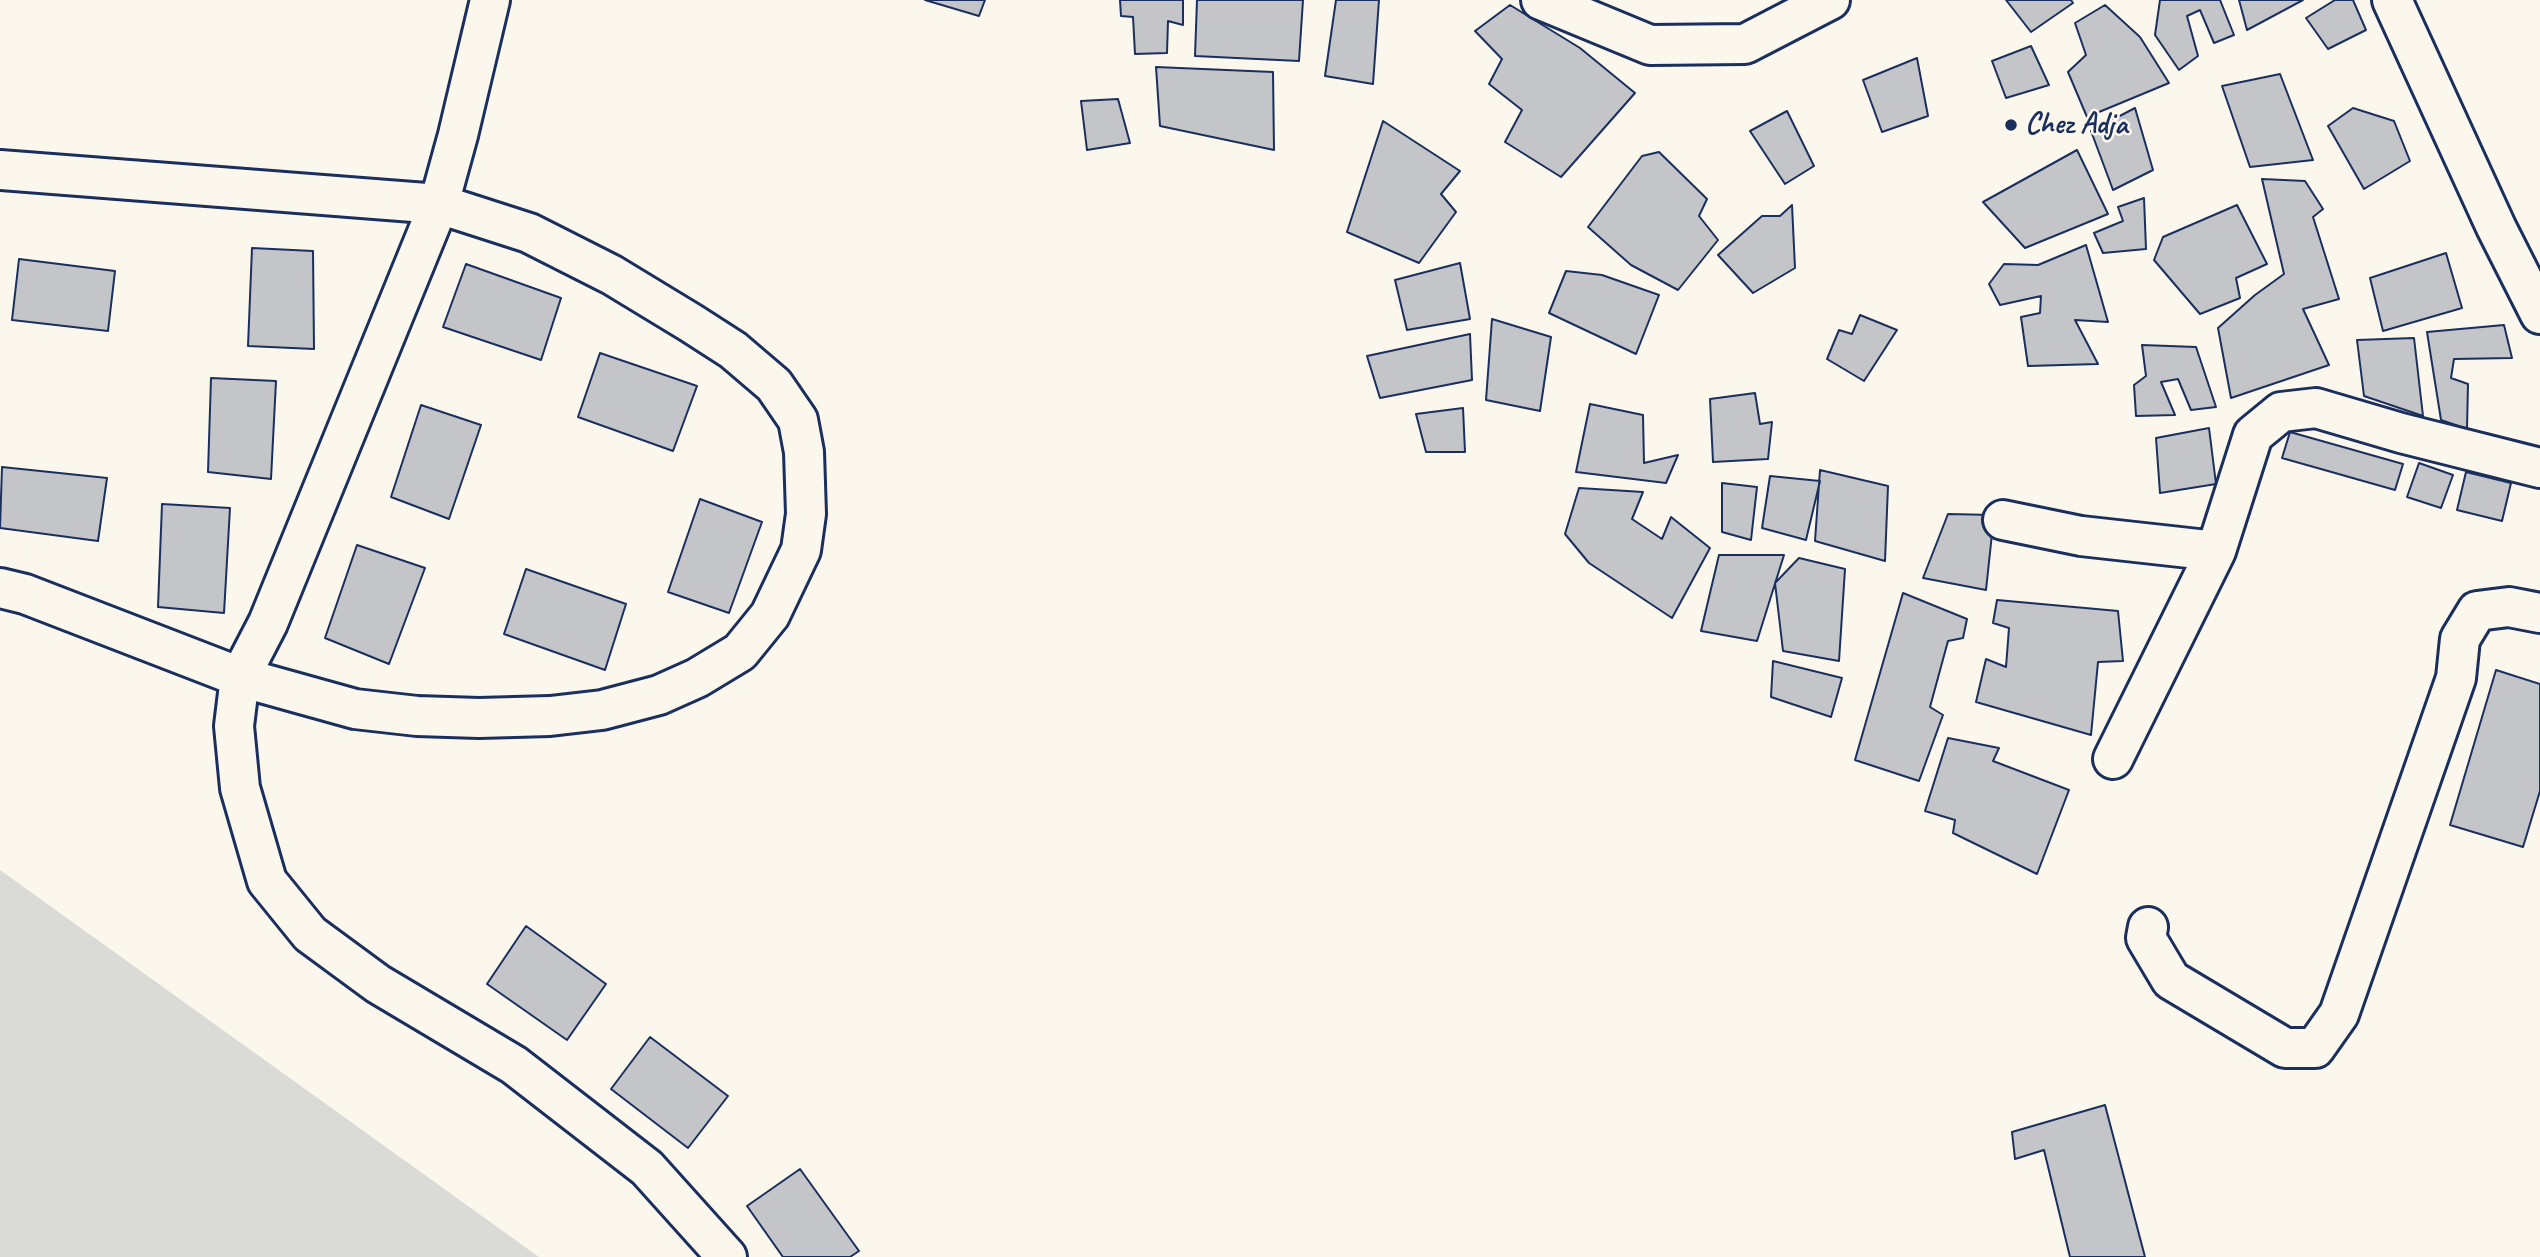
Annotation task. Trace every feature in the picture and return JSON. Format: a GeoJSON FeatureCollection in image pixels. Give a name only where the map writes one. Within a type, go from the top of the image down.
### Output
{"type":"FeatureCollection","features":[{"type":"Feature","properties":{"kind":"street"},"geometry":{"type":"LineString","coordinates":[[491,0],[439,204],[268,623],[240,677],[234,726],[240,788],[267,881],[310,934],[378,984],[514,1065],[647,1168],[727,1257]]}},
{"type":"Feature","properties":{"kind":"street"},"geometry":{"type":"LineString","coordinates":[[1541,0],[1650,45],[1745,44],[1830,0]]}},
{"type":"Feature","properties":{"kind":"street"},"geometry":{"type":"LineString","coordinates":[[2392,0],[2540,314]]}},
{"type":"Feature","properties":{"kind":"street"},"geometry":{"type":"LineString","coordinates":[[0,170],[439,204],[529,233],[612,275],[733,349],[774,385],[799,420],[804,452],[806,514],[801,550],[770,615],[740,652],[697,678],[659,695],[602,710],[550,716],[417,716],[355,709],[240,677],[24,594],[0,588]]}},
{"type":"Feature","properties":{"kind":"street"},"geometry":{"type":"LineString","coordinates":[[2113,760],[2216,551],[2253,435],[2281,412],[2316,408],[2401,433],[2540,468]]}},
{"type":"Feature","properties":{"kind":"street"},"geometry":{"type":"LineString","coordinates":[[2003,520],[2081,536],[2216,551]]}},
{"type":"Feature","properties":{"kind":"street"},"geometry":{"type":"LineString","coordinates":[[2148,927],[2146,938],[2171,980],[2285,1048],[2315,1048],[2339,1014],[2456,678],[2460,639],[2477,611],[2509,607],[2540,613]]}},
{"type":"Feature","properties":{"kind":"shaded area"},"geometry":{"type":"Polygon","coordinates":[[[0,870],[539,1257],[0,1257],[0,870]]]}},
{"type":"Feature","properties":{"kind":"building"},"geometry":{"type":"Polygon","coordinates":[[[925,0],[985,0],[979,16],[925,0]]]}},
{"type":"Feature","properties":{"kind":"building"},"geometry":{"type":"Polygon","coordinates":[[[1120,0],[1183,0],[1183,25],[1168,21],[1167,53],[1135,54],[1133,17],[1121,16],[1120,0]]]}},
{"type":"Feature","properties":{"kind":"building"},"geometry":{"type":"Polygon","coordinates":[[[1197,0],[1303,0],[1299,61],[1195,56],[1197,0]]]}},
{"type":"Feature","properties":{"kind":"building"},"geometry":{"type":"Polygon","coordinates":[[[1336,0],[1379,0],[1373,84],[1325,76],[1336,0]]]}},
{"type":"Feature","properties":{"kind":"building"},"geometry":{"type":"Polygon","coordinates":[[[2006,0],[2071,0],[2073,3],[2031,32],[2006,0]]]}},
{"type":"Feature","properties":{"kind":"building"},"geometry":{"type":"Polygon","coordinates":[[[2160,0],[2220,0],[2234,35],[2214,43],[2200,10],[2187,16],[2198,56],[2179,70],[2155,35],[2160,0]]]}},
{"type":"Feature","properties":{"kind":"building"},"geometry":{"type":"Polygon","coordinates":[[[2239,0],[2303,0],[2247,30],[2239,0]]]}},
{"type":"Feature","properties":{"kind":"building"},"geometry":{"type":"Polygon","coordinates":[[[2335,0],[2353,0],[2366,30],[2328,49],[2306,18],[2335,0]]]}},
{"type":"Feature","properties":{"kind":"building"},"geometry":{"type":"Polygon","coordinates":[[[1510,5],[1580,48],[1635,93],[1561,177],[1505,142],[1522,110],[1489,84],[1502,59],[1475,31],[1510,5]]]}},
{"type":"Feature","properties":{"kind":"building"},"geometry":{"type":"Polygon","coordinates":[[[2105,5],[2140,37],[2169,83],[2087,117],[2068,72],[2086,55],[2075,23],[2105,5]]]}},
{"type":"Feature","properties":{"kind":"building"},"geometry":{"type":"Polygon","coordinates":[[[2031,46],[2049,85],[2006,98],[1992,61],[2031,46]]]}},
{"type":"Feature","properties":{"kind":"building"},"geometry":{"type":"Polygon","coordinates":[[[1917,58],[1928,116],[1882,132],[1863,80],[1917,58]]]}},
{"type":"Feature","properties":{"kind":"building"},"geometry":{"type":"Polygon","coordinates":[[[1156,67],[1273,72],[1274,150],[1160,126],[1156,67]]]}},
{"type":"Feature","properties":{"kind":"building"},"geometry":{"type":"Polygon","coordinates":[[[2280,74],[2313,160],[2250,167],[2222,86],[2280,74]]]}},
{"type":"Feature","properties":{"kind":"building"},"geometry":{"type":"Polygon","coordinates":[[[1118,99],[1130,143],[1087,150],[1081,101],[1118,99]]]}},
{"type":"Feature","properties":{"kind":"building"},"geometry":{"type":"Polygon","coordinates":[[[2135,108],[2153,170],[2113,190],[2091,131],[2135,108]]]}},
{"type":"Feature","properties":{"kind":"building"},"geometry":{"type":"Polygon","coordinates":[[[2353,108],[2394,121],[2410,161],[2364,189],[2328,126],[2353,108]]]}},
{"type":"Feature","properties":{"kind":"building"},"geometry":{"type":"Polygon","coordinates":[[[1787,111],[1814,166],[1785,184],[1750,131],[1787,111]]]}},
{"type":"Feature","properties":{"kind":"building"},"geometry":{"type":"Polygon","coordinates":[[[1383,121],[1460,171],[1441,194],[1456,212],[1419,263],[1347,232],[1383,121]]]}},
{"type":"Feature","properties":{"kind":"building"},"geometry":{"type":"Polygon","coordinates":[[[2077,150],[2108,214],[2025,248],[1983,202],[2077,150]]]}},
{"type":"Feature","properties":{"kind":"building"},"geometry":{"type":"Polygon","coordinates":[[[1659,152],[1707,199],[1699,216],[1718,240],[1678,290],[1631,265],[1588,227],[1642,156],[1659,152]]]}},
{"type":"Feature","properties":{"kind":"building"},"geometry":{"type":"Polygon","coordinates":[[[2262,179],[2305,181],[2323,209],[2313,217],[2339,299],[2303,309],[2329,365],[2231,398],[2218,328],[2255,295],[2284,274],[2262,179]]]}},
{"type":"Feature","properties":{"kind":"building"},"geometry":{"type":"Polygon","coordinates":[[[2144,198],[2146,249],[2103,253],[2094,233],[2123,221],[2118,207],[2144,198]]]}},
{"type":"Feature","properties":{"kind":"building"},"geometry":{"type":"Polygon","coordinates":[[[1792,205],[1795,268],[1753,293],[1718,255],[1762,216],[1780,216],[1792,205]]]}},
{"type":"Feature","properties":{"kind":"building"},"geometry":{"type":"Polygon","coordinates":[[[2237,205],[2267,264],[2236,278],[2240,298],[2200,314],[2154,260],[2163,237],[2237,205]]]}},
{"type":"Feature","properties":{"kind":"building"},"geometry":{"type":"Polygon","coordinates":[[[2086,245],[2108,322],[2075,320],[2098,364],[2028,366],[2021,317],[2040,313],[2041,296],[2000,305],[1989,284],[2004,264],[2038,265],[2086,245]]]}},
{"type":"Feature","properties":{"kind":"building"},"geometry":{"type":"Polygon","coordinates":[[[252,248],[313,251],[314,349],[248,346],[252,248]]]}},
{"type":"Feature","properties":{"kind":"building"},"geometry":{"type":"Polygon","coordinates":[[[2446,253],[2462,308],[2383,331],[2370,278],[2446,253]]]}},
{"type":"Feature","properties":{"kind":"building"},"geometry":{"type":"Polygon","coordinates":[[[19,259],[115,271],[108,331],[12,320],[19,259]]]}},
{"type":"Feature","properties":{"kind":"building"},"geometry":{"type":"Polygon","coordinates":[[[1460,263],[1470,319],[1407,330],[1395,280],[1460,263]]]}},
{"type":"Feature","properties":{"kind":"building"},"geometry":{"type":"Polygon","coordinates":[[[466,264],[561,298],[541,360],[443,327],[466,264]]]}},
{"type":"Feature","properties":{"kind":"building"},"geometry":{"type":"Polygon","coordinates":[[[1566,271],[1602,275],[1659,295],[1636,354],[1549,313],[1566,271]]]}},
{"type":"Feature","properties":{"kind":"building"},"geometry":{"type":"Polygon","coordinates":[[[1860,315],[1897,330],[1864,381],[1827,359],[1839,330],[1852,334],[1860,315]]]}},
{"type":"Feature","properties":{"kind":"building"},"geometry":{"type":"Polygon","coordinates":[[[1492,319],[1551,337],[1540,411],[1486,400],[1492,319]]]}},
{"type":"Feature","properties":{"kind":"building"},"geometry":{"type":"Polygon","coordinates":[[[2504,325],[2512,358],[2454,359],[2451,378],[2468,384],[2467,429],[2441,420],[2427,332],[2504,325]]]}},
{"type":"Feature","properties":{"kind":"building"},"geometry":{"type":"Polygon","coordinates":[[[1470,334],[1472,380],[1380,398],[1367,356],[1470,334]]]}},
{"type":"Feature","properties":{"kind":"building"},"geometry":{"type":"Polygon","coordinates":[[[2414,338],[2423,416],[2364,396],[2357,340],[2414,338]]]}},
{"type":"Feature","properties":{"kind":"building"},"geometry":{"type":"Polygon","coordinates":[[[2142,345],[2196,347],[2216,407],[2191,410],[2178,379],[2161,382],[2175,415],[2136,416],[2134,385],[2146,376],[2142,345]]]}},
{"type":"Feature","properties":{"kind":"building"},"geometry":{"type":"Polygon","coordinates":[[[600,353],[697,386],[673,451],[578,417],[600,353]]]}},
{"type":"Feature","properties":{"kind":"building"},"geometry":{"type":"Polygon","coordinates":[[[211,378],[276,381],[271,479],[208,472],[211,378]]]}},
{"type":"Feature","properties":{"kind":"building"},"geometry":{"type":"Polygon","coordinates":[[[1755,393],[1760,424],[1772,422],[1768,459],[1713,462],[1710,399],[1755,393]]]}},
{"type":"Feature","properties":{"kind":"building"},"geometry":{"type":"Polygon","coordinates":[[[1590,404],[1643,415],[1644,463],[1678,455],[1666,483],[1576,472],[1590,404]]]}},
{"type":"Feature","properties":{"kind":"building"},"geometry":{"type":"Polygon","coordinates":[[[421,405],[481,425],[449,519],[391,497],[421,405]]]}},
{"type":"Feature","properties":{"kind":"building"},"geometry":{"type":"Polygon","coordinates":[[[1463,408],[1465,452],[1426,452],[1416,414],[1463,408]]]}},
{"type":"Feature","properties":{"kind":"building"},"geometry":{"type":"Polygon","coordinates":[[[2209,428],[2216,484],[2160,493],[2156,438],[2209,428]]]}},
{"type":"Feature","properties":{"kind":"building"},"geometry":{"type":"Polygon","coordinates":[[[2290,432],[2403,464],[2395,490],[2282,458],[2290,432]]]}},
{"type":"Feature","properties":{"kind":"building"},"geometry":{"type":"Polygon","coordinates":[[[2419,463],[2453,475],[2441,508],[2407,497],[2419,463]]]}},
{"type":"Feature","properties":{"kind":"building"},"geometry":{"type":"Polygon","coordinates":[[[2,467],[107,478],[98,541],[0,528],[2,467]]]}},
{"type":"Feature","properties":{"kind":"building"},"geometry":{"type":"Polygon","coordinates":[[[1820,470],[1888,486],[1885,561],[1815,541],[1820,470]]]}},
{"type":"Feature","properties":{"kind":"building"},"geometry":{"type":"Polygon","coordinates":[[[2466,472],[2511,483],[2502,521],[2457,510],[2466,472]]]}},
{"type":"Feature","properties":{"kind":"building"},"geometry":{"type":"Polygon","coordinates":[[[1770,476],[1820,481],[1806,540],[1762,528],[1770,476]]]}},
{"type":"Feature","properties":{"kind":"building"},"geometry":{"type":"Polygon","coordinates":[[[1722,483],[1757,487],[1751,540],[1722,532],[1722,483]]]}},
{"type":"Feature","properties":{"kind":"building"},"geometry":{"type":"Polygon","coordinates":[[[1579,488],[1643,492],[1632,519],[1662,539],[1671,517],[1710,548],[1672,618],[1589,563],[1565,534],[1579,488]]]}},
{"type":"Feature","properties":{"kind":"building"},"geometry":{"type":"Polygon","coordinates":[[[700,499],[762,522],[729,613],[668,592],[700,499]]]}},
{"type":"Feature","properties":{"kind":"building"},"geometry":{"type":"Polygon","coordinates":[[[162,504],[230,508],[224,613],[158,607],[162,504]]]}},
{"type":"Feature","properties":{"kind":"building"},"geometry":{"type":"Polygon","coordinates":[[[1948,514],[1994,515],[1986,590],[1923,578],[1948,514]]]}},
{"type":"Feature","properties":{"kind":"building"},"geometry":{"type":"Polygon","coordinates":[[[357,545],[425,568],[389,664],[325,638],[357,545]]]}},
{"type":"Feature","properties":{"kind":"building"},"geometry":{"type":"Polygon","coordinates":[[[1719,555],[1784,555],[1757,641],[1701,631],[1719,555]]]}},
{"type":"Feature","properties":{"kind":"building"},"geometry":{"type":"Polygon","coordinates":[[[1799,558],[1845,569],[1839,661],[1783,651],[1775,583],[1799,558]]]}},
{"type":"Feature","properties":{"kind":"building"},"geometry":{"type":"Polygon","coordinates":[[[526,569],[626,604],[605,670],[504,634],[526,569]]]}},
{"type":"Feature","properties":{"kind":"building"},"geometry":{"type":"Polygon","coordinates":[[[1903,593],[1967,619],[1963,638],[1948,641],[1930,707],[1943,715],[1919,781],[1855,760],[1903,593]]]}},
{"type":"Feature","properties":{"kind":"building"},"geometry":{"type":"Polygon","coordinates":[[[1997,600],[2118,611],[2123,661],[2098,662],[2091,735],[1976,702],[1986,659],[2006,667],[2009,628],[1993,623],[1997,600]]]}},
{"type":"Feature","properties":{"kind":"building"},"geometry":{"type":"Polygon","coordinates":[[[1773,661],[1842,678],[1831,717],[1771,697],[1773,661]]]}},
{"type":"Feature","properties":{"kind":"building"},"geometry":{"type":"Polygon","coordinates":[[[2496,670],[2540,684],[2540,791],[2523,847],[2450,825],[2496,670]]]}},
{"type":"Feature","properties":{"kind":"building"},"geometry":{"type":"Polygon","coordinates":[[[1948,738],[1999,748],[1993,761],[2069,790],[2037,874],[1953,833],[1955,820],[1925,811],[1948,738]]]}},
{"type":"Feature","properties":{"kind":"building"},"geometry":{"type":"Polygon","coordinates":[[[526,926],[606,984],[567,1040],[487,984],[526,926]]]}},
{"type":"Feature","properties":{"kind":"building"},"geometry":{"type":"Polygon","coordinates":[[[650,1037],[728,1096],[688,1148],[611,1089],[650,1037]]]}},
{"type":"Feature","properties":{"kind":"building"},"geometry":{"type":"Polygon","coordinates":[[[2105,1105],[2145,1257],[2070,1257],[2044,1150],[2015,1159],[2012,1132],[2105,1105]]]}},
{"type":"Feature","properties":{"kind":"building"},"geometry":{"type":"Polygon","coordinates":[[[800,1169],[859,1251],[850,1257],[783,1257],[747,1206],[800,1169]]]}},
{"type":"Feature","properties":{"kind":"place","name":"Chez Adja"},"geometry":{"type":"Point","coordinates":[2011,125]}}]}
